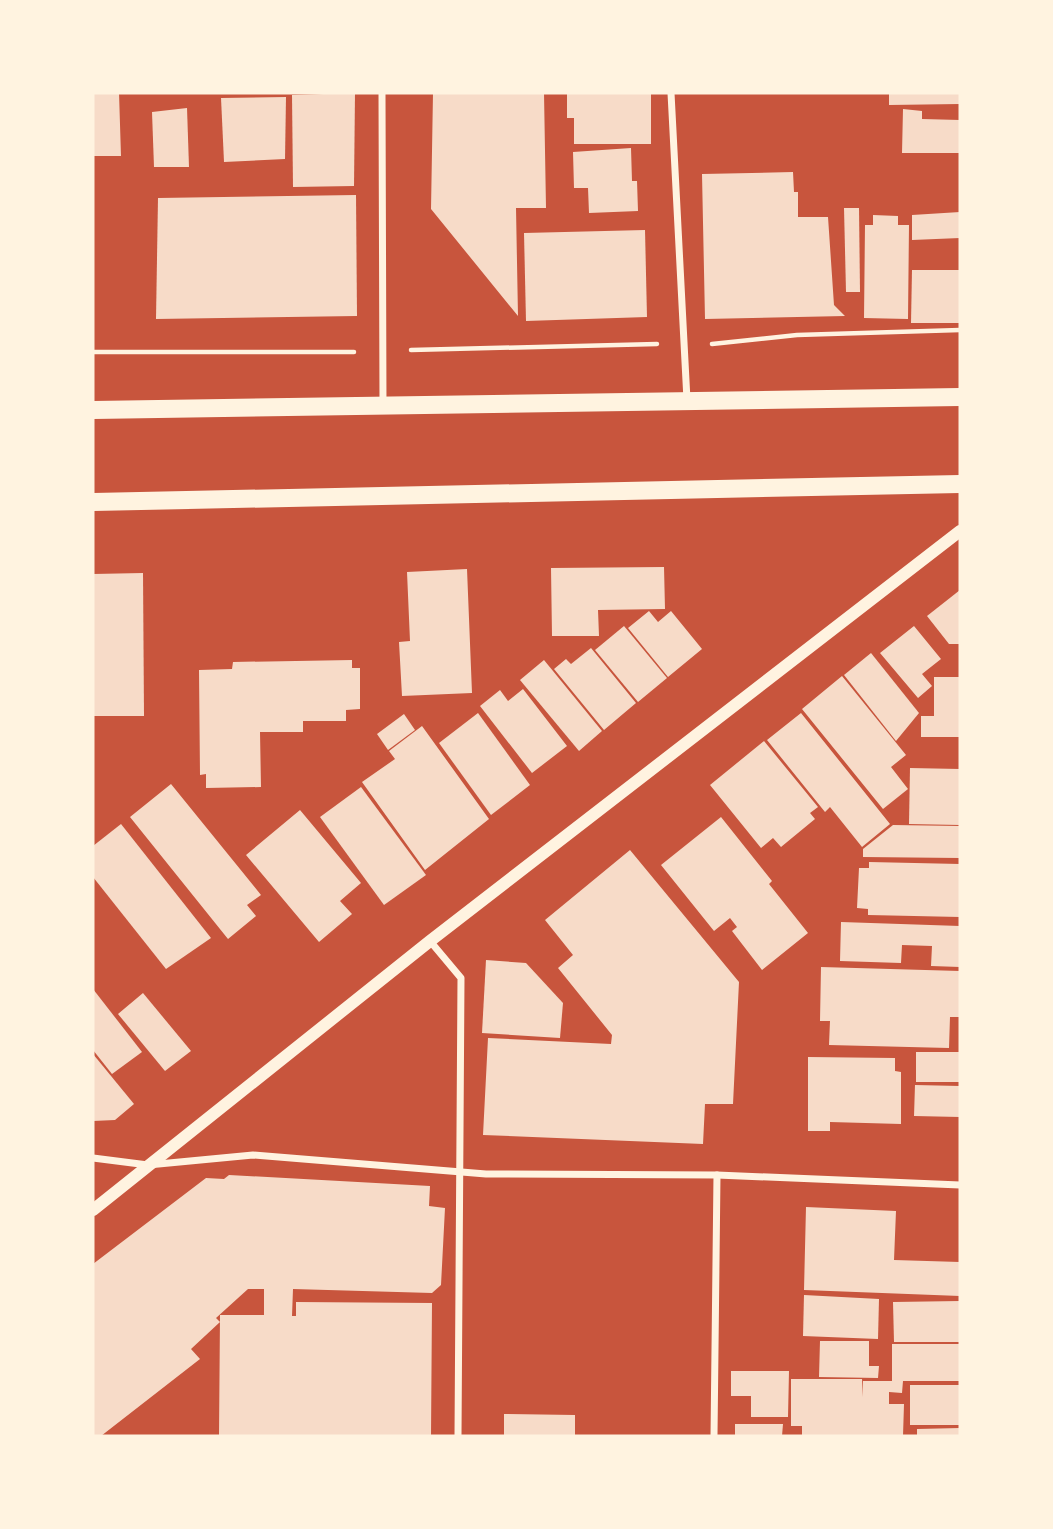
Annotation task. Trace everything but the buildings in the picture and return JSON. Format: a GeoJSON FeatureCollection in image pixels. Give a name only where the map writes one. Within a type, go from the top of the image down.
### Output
{"type":"FeatureCollection","features":[{"type":"Feature","properties":{"kind":"main road"},"geometry":{"type":"LineString","coordinates":[[93,410],[960,397]]}},
{"type":"Feature","properties":{"kind":"main road"},"geometry":{"type":"LineString","coordinates":[[93,502],[960,484]]}},
{"type":"Feature","properties":{"kind":"street"},"geometry":{"type":"LineString","coordinates":[[382,93],[383,406]]}},
{"type":"Feature","properties":{"kind":"street"},"geometry":{"type":"LineString","coordinates":[[671,93],[688,401]]}},
{"type":"Feature","properties":{"kind":"street"},"geometry":{"type":"LineString","coordinates":[[93,1210],[430,941],[960,531]]}},
{"type":"Feature","properties":{"kind":"street"},"geometry":{"type":"LineString","coordinates":[[430,941],[461,978],[462,1172],[458,1436]]}},
{"type":"Feature","properties":{"kind":"street"},"geometry":{"type":"LineString","coordinates":[[93,1158],[148,1166],[253,1156],[462,1172],[717,1175],[960,1185]]}},
{"type":"Feature","properties":{"kind":"street"},"geometry":{"type":"LineString","coordinates":[[714,1436],[717,1175]]}},
{"type":"Feature","properties":{"kind":"path"},"geometry":{"type":"LineString","coordinates":[[711,344],[797,335],[960,330]]}},
{"type":"Feature","properties":{"kind":"path"},"geometry":{"type":"LineString","coordinates":[[403,350],[661,344]]}},
{"type":"Feature","properties":{"kind":"path"},"geometry":{"type":"LineString","coordinates":[[93,352],[367,352]]}}]}
